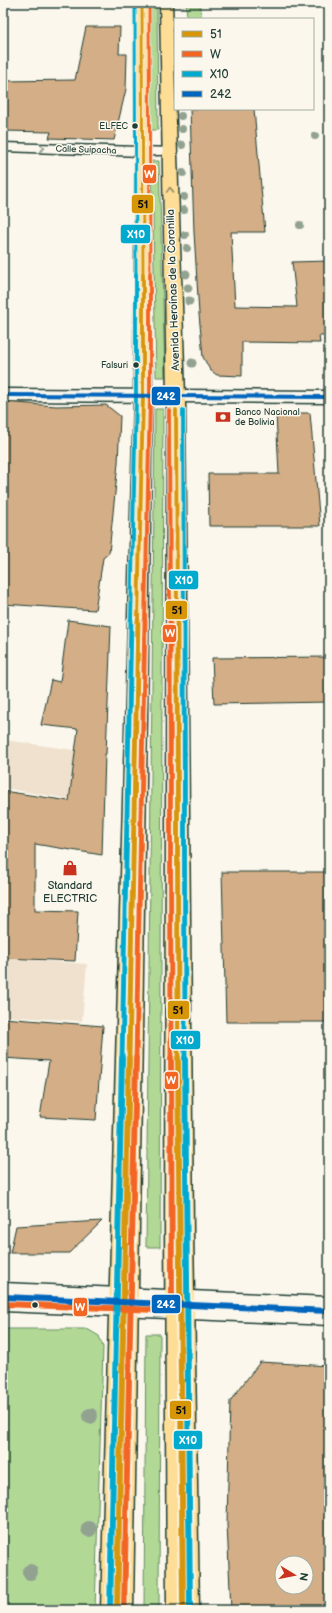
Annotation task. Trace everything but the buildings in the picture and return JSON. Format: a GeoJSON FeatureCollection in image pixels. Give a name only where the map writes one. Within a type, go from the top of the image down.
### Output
{"type":"FeatureCollection","features":[{"type":"Feature","properties":{"kind":"main road"},"geometry":{"type":"LineString","coordinates":[[117,1610],[143,397],[141,152],[142,3]]}},
{"type":"Feature","properties":{"kind":"main road","name":"Avenida Heroínas de la Coronilla"},"geometry":{"type":"LineString","coordinates":[[166,3],[168,151],[176,397],[180,1304],[183,1610]]}},
{"type":"Feature","properties":{"kind":"street","name":"Calle Suipacha"},"geometry":{"type":"LineString","coordinates":[[3,147],[141,152],[168,151]]}},
{"type":"Feature","properties":{"kind":"street"},"geometry":{"type":"LineString","coordinates":[[3,395],[329,398]]}},
{"type":"Feature","properties":{"kind":"street"},"geometry":{"type":"LineString","coordinates":[[3,1297],[329,1311]]}},
{"type":"Feature","properties":{"kind":"shaded area"},"geometry":{"type":"Polygon","coordinates":[[[5,740],[101,754],[100,804],[3,788],[3,747],[5,740]]]}},
{"type":"Feature","properties":{"kind":"shaded area"},"geometry":{"type":"Polygon","coordinates":[[[3,958],[87,964],[82,1021],[3,1016],[3,958]]]}},
{"type":"Feature","properties":{"kind":"green space"},"geometry":{"type":"Polygon","coordinates":[[[151,3],[157,3],[158,130],[151,130],[151,3]]]}},
{"type":"Feature","properties":{"kind":"green space"},"geometry":{"type":"Polygon","coordinates":[[[186,3],[200,3],[201,18],[187,18],[186,3]]]}},
{"type":"Feature","properties":{"kind":"green space"},"geometry":{"type":"Polygon","coordinates":[[[152,161],[159,161],[165,377],[156,377],[152,161]]]}},
{"type":"Feature","properties":{"kind":"green space"},"geometry":{"type":"Polygon","coordinates":[[[155,409],[163,409],[160,1247],[146,1247],[155,409]]]}},
{"type":"Feature","properties":{"kind":"green space"},"geometry":{"type":"Polygon","coordinates":[[[3,1329],[87,1329],[99,1336],[103,1347],[95,1610],[3,1610],[3,1329]]]}},
{"type":"Feature","properties":{"kind":"green space"},"geometry":{"type":"Polygon","coordinates":[[[146,1334],[160,1334],[159,1610],[144,1610],[146,1334]]]}},
{"type":"Feature","properties":{"kind":"transit line","name":"X10"},"geometry":{"type":"LineString","coordinates":[[110,1610],[136,397],[135,3]]}},
{"type":"Feature","properties":{"kind":"transit line","name":"51"},"geometry":{"type":"LineString","coordinates":[[117,1610],[143,397],[142,3]]}},
{"type":"Feature","properties":{"kind":"transit line","name":"W"},"geometry":{"type":"LineString","coordinates":[[124,1610],[150,397],[149,3]]}},
{"type":"Feature","properties":{"kind":"transit line","name":"242"},"geometry":{"type":"LineString","coordinates":[[3,395],[329,397]]}},
{"type":"Feature","properties":{"kind":"transit line","name":"W"},"geometry":{"type":"LineString","coordinates":[[169,410],[172,1304]]}},
{"type":"Feature","properties":{"kind":"transit line","name":"51"},"geometry":{"type":"LineString","coordinates":[[176,410],[179,1229],[183,1610]]}},
{"type":"Feature","properties":{"kind":"transit line","name":"X10"},"geometry":{"type":"LineString","coordinates":[[183,410],[186,1229],[190,1610]]}},
{"type":"Feature","properties":{"kind":"transit line","name":"242"},"geometry":{"type":"LineString","coordinates":[[3,1297],[329,1311]]}},
{"type":"Feature","properties":{"kind":"transit line","name":"W"},"geometry":{"type":"LineString","coordinates":[[3,1304],[158,1310]]}},
{"type":"Feature","properties":{"kind":"place","name":"ELFEC"},"geometry":{"type":"Point","coordinates":[135,126]}},
{"type":"Feature","properties":{"kind":"place","name":"Falsuri"},"geometry":{"type":"Point","coordinates":[136,365]}},
{"type":"Feature","properties":{"kind":"place","name":"Banco Nacional de Bolivia"},"geometry":{"type":"Point","coordinates":[223,417]}},
{"type":"Feature","properties":{"kind":"place","name":"Standard ELECTRIC"},"geometry":{"type":"Point","coordinates":[70,868]}}]}
